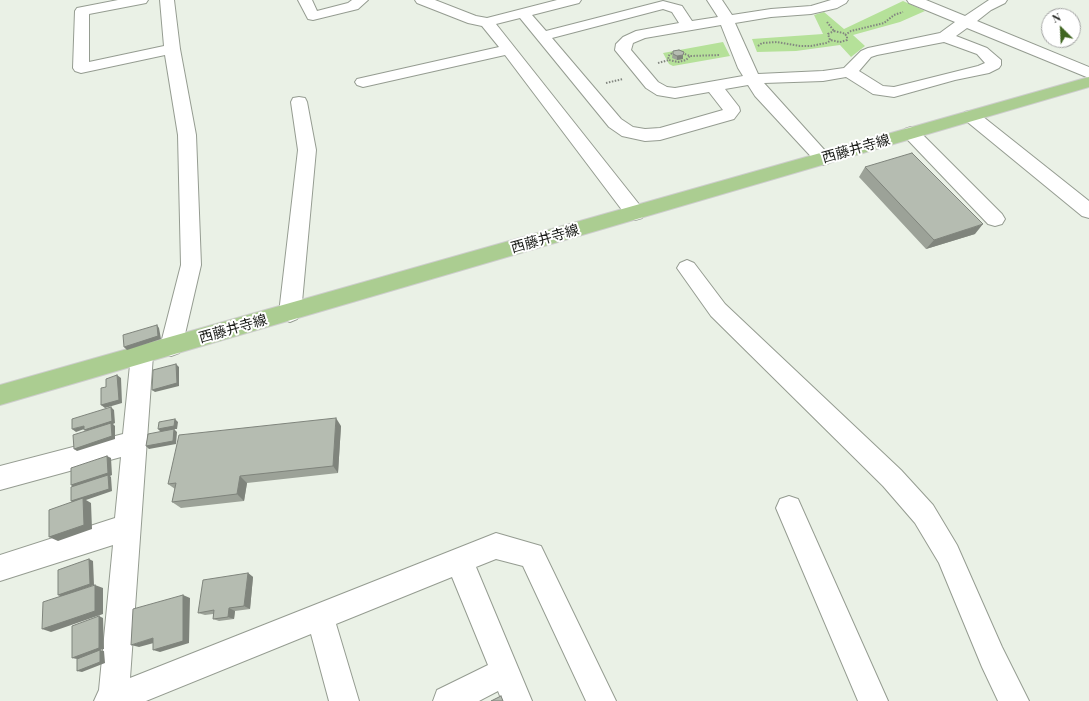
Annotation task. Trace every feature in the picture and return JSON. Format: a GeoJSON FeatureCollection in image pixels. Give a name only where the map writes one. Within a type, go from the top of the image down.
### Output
{"type":"FeatureCollection","features":[{"type":"Feature","properties":{"kind":"main road","name":"西藤井寺線"},"geometry":{"type":"LineString","coordinates":[[0,395],[290,313],[1088,81]]}},
{"type":"Feature","properties":{"kind":"street"},"geometry":{"type":"LineString","coordinates":[[141,0],[82,11],[82,68],[172,49]]}},
{"type":"Feature","properties":{"kind":"street"},"geometry":{"type":"LineString","coordinates":[[167,0],[172,49],[187,135],[191,265],[171,347]]}},
{"type":"Feature","properties":{"kind":"street"},"geometry":{"type":"LineString","coordinates":[[305,0],[314,18],[353,6],[362,0]]}},
{"type":"Feature","properties":{"kind":"street"},"geometry":{"type":"LineString","coordinates":[[422,0],[473,20],[487,22],[574,0]]}},
{"type":"Feature","properties":{"kind":"street"},"geometry":{"type":"LineString","coordinates":[[714,0],[723,11],[746,68],[761,92],[823,159]]}},
{"type":"Feature","properties":{"kind":"street"},"geometry":{"type":"LineString","coordinates":[[760,0],[771,13]]}},
{"type":"Feature","properties":{"kind":"street"},"geometry":{"type":"LineString","coordinates":[[842,0],[832,5],[816,9],[771,13],[641,34],[628,40],[624,44],[623,50],[652,85],[663,91],[675,93],[753,79],[823,76],[849,72],[866,54],[873,51],[945,37],[986,7],[1000,0]]}},
{"type":"Feature","properties":{"kind":"street"},"geometry":{"type":"LineString","coordinates":[[914,0],[966,22],[1088,81]]}},
{"type":"Feature","properties":{"kind":"street"},"geometry":{"type":"LineString","coordinates":[[542,36],[663,5],[678,9],[688,26]]}},
{"type":"Feature","properties":{"kind":"street"},"geometry":{"type":"LineString","coordinates":[[523,13],[615,123],[628,132],[645,135],[660,134],[728,115],[732,111],[731,107],[714,87]]}},
{"type":"Feature","properties":{"kind":"street"},"geometry":{"type":"LineString","coordinates":[[487,22],[507,50],[635,213]]}},
{"type":"Feature","properties":{"kind":"street"},"geometry":{"type":"LineString","coordinates":[[849,72],[879,90],[894,92],[945,78],[983,70],[994,65],[993,60],[982,51],[945,37]]}},
{"type":"Feature","properties":{"kind":"street"},"geometry":{"type":"LineString","coordinates":[[363,82],[507,50]]}},
{"type":"Feature","properties":{"kind":"street"},"geometry":{"type":"LineString","coordinates":[[290,313],[307,150],[299,102]]}},
{"type":"Feature","properties":{"kind":"street"},"geometry":{"type":"LineString","coordinates":[[971,116],[1089,211]]}},
{"type":"Feature","properties":{"kind":"street"},"geometry":{"type":"LineString","coordinates":[[911,133],[995,219]]}},
{"type":"Feature","properties":{"kind":"street"},"geometry":{"type":"LineString","coordinates":[[687,268],[718,310],[892,478],[924,514],[948,554],[992,657],[1014,701]]}},
{"type":"Feature","properties":{"kind":"street"},"geometry":{"type":"LineString","coordinates":[[142,355],[112,700],[496,546],[532,555],[601,701]]}},
{"type":"Feature","properties":{"kind":"street"},"geometry":{"type":"LineString","coordinates":[[0,478],[135,442]]}},
{"type":"Feature","properties":{"kind":"street"},"geometry":{"type":"LineString","coordinates":[[789,508],[873,701]]}},
{"type":"Feature","properties":{"kind":"street"},"geometry":{"type":"LineString","coordinates":[[0,568],[128,528]]}},
{"type":"Feature","properties":{"kind":"street"},"geometry":{"type":"LineString","coordinates":[[459,560],[517,701]]}},
{"type":"Feature","properties":{"kind":"street"},"geometry":{"type":"LineString","coordinates":[[320,616],[344,701]]}},
{"type":"Feature","properties":{"kind":"street"},"geometry":{"type":"LineString","coordinates":[[448,701],[505,672]]}},
{"type":"Feature","properties":{"kind":"path"},"geometry":{"type":"LineString","coordinates":[[845,35],[851,31],[884,23],[894,15],[904,12]]}},
{"type":"Feature","properties":{"kind":"path"},"geometry":{"type":"LineString","coordinates":[[831,32],[840,32],[845,35],[847,38],[844,42],[836,42],[827,36],[831,32]]}},
{"type":"Feature","properties":{"kind":"path"},"geometry":{"type":"LineString","coordinates":[[754,49],[762,43],[768,42],[810,46],[826,43],[832,40]]}},
{"type":"Feature","properties":{"kind":"path"},"geometry":{"type":"LineString","coordinates":[[690,56],[686,60],[678,62],[669,60],[668,57],[670,54],[676,52],[684,53],[690,56],[723,54]]}},
{"type":"Feature","properties":{"kind":"path"},"geometry":{"type":"LineString","coordinates":[[586,89],[643,73]]}},
{"type":"Feature","properties":{"kind":"green space"},"geometry":{"type":"Polygon","coordinates":[[[903,1],[925,11],[900,22],[853,35],[865,46],[851,57],[840,45],[796,51],[757,52],[752,39],[823,34],[814,15],[824,12],[844,29],[903,1]]]}},
{"type":"Feature","properties":{"kind":"green space"},"geometry":{"type":"Polygon","coordinates":[[[723,42],[730,56],[673,66],[669,64],[663,53],[723,42]]]}},
{"type":"Feature","properties":{"kind":"building"},"geometry":{"type":"Polygon","coordinates":[[[679,50],[684,52],[683,55],[677,56],[673,54],[673,51],[679,50]]]}},
{"type":"Feature","properties":{"kind":"building"},"geometry":{"type":"Polygon","coordinates":[[[912,153],[983,224],[934,240],[865,167],[912,153]]]}},
{"type":"Feature","properties":{"kind":"building"},"geometry":{"type":"Polygon","coordinates":[[[157,325],[158,336],[124,347],[123,335],[157,325]]]}},
{"type":"Feature","properties":{"kind":"building"},"geometry":{"type":"Polygon","coordinates":[[[176,364],[177,383],[152,390],[153,370],[176,364]]]}},
{"type":"Feature","properties":{"kind":"building"},"geometry":{"type":"Polygon","coordinates":[[[117,375],[119,400],[101,405],[101,388],[106,387],[106,379],[117,375]]]}},
{"type":"Feature","properties":{"kind":"building"},"geometry":{"type":"Polygon","coordinates":[[[111,407],[112,421],[84,430],[84,426],[72,429],[72,419],[111,407]]]}},
{"type":"Feature","properties":{"kind":"building"},"geometry":{"type":"Polygon","coordinates":[[[336,418],[333,466],[240,476],[237,494],[172,502],[176,483],[168,484],[179,435],[336,418]]]}},
{"type":"Feature","properties":{"kind":"building"},"geometry":{"type":"Polygon","coordinates":[[[175,419],[174,426],[158,429],[159,422],[175,419]]]}},
{"type":"Feature","properties":{"kind":"building"},"geometry":{"type":"Polygon","coordinates":[[[111,423],[112,436],[74,449],[73,435],[111,423]]]}},
{"type":"Feature","properties":{"kind":"building"},"geometry":{"type":"Polygon","coordinates":[[[174,429],[173,441],[146,446],[148,434],[174,429]]]}},
{"type":"Feature","properties":{"kind":"building"},"geometry":{"type":"Polygon","coordinates":[[[107,456],[108,473],[71,485],[71,468],[107,456]]]}},
{"type":"Feature","properties":{"kind":"building"},"geometry":{"type":"Polygon","coordinates":[[[108,475],[109,489],[71,501],[71,487],[108,475]]]}},
{"type":"Feature","properties":{"kind":"building"},"geometry":{"type":"Polygon","coordinates":[[[83,498],[84,525],[49,537],[49,510],[83,498]]]}},
{"type":"Feature","properties":{"kind":"building"},"geometry":{"type":"Polygon","coordinates":[[[89,559],[90,584],[58,595],[58,570],[89,559]]]}},
{"type":"Feature","properties":{"kind":"building"},"geometry":{"type":"Polygon","coordinates":[[[248,573],[244,606],[229,608],[228,617],[213,619],[214,610],[198,613],[203,580],[248,573]]]}},
{"type":"Feature","properties":{"kind":"building"},"geometry":{"type":"Polygon","coordinates":[[[95,585],[95,611],[42,629],[43,602],[95,585]]]}},
{"type":"Feature","properties":{"kind":"building"},"geometry":{"type":"Polygon","coordinates":[[[183,595],[183,641],[153,650],[153,638],[131,645],[133,609],[183,595]]]}},
{"type":"Feature","properties":{"kind":"building"},"geometry":{"type":"Polygon","coordinates":[[[99,616],[99,648],[72,658],[72,626],[99,616]]]}},
{"type":"Feature","properties":{"kind":"building"},"geometry":{"type":"Polygon","coordinates":[[[100,650],[100,662],[77,671],[77,659],[100,650]]]}},
{"type":"Feature","properties":{"kind":"building"},"geometry":{"type":"Polygon","coordinates":[[[501,696],[503,701],[491,701],[501,696]]]}}]}
